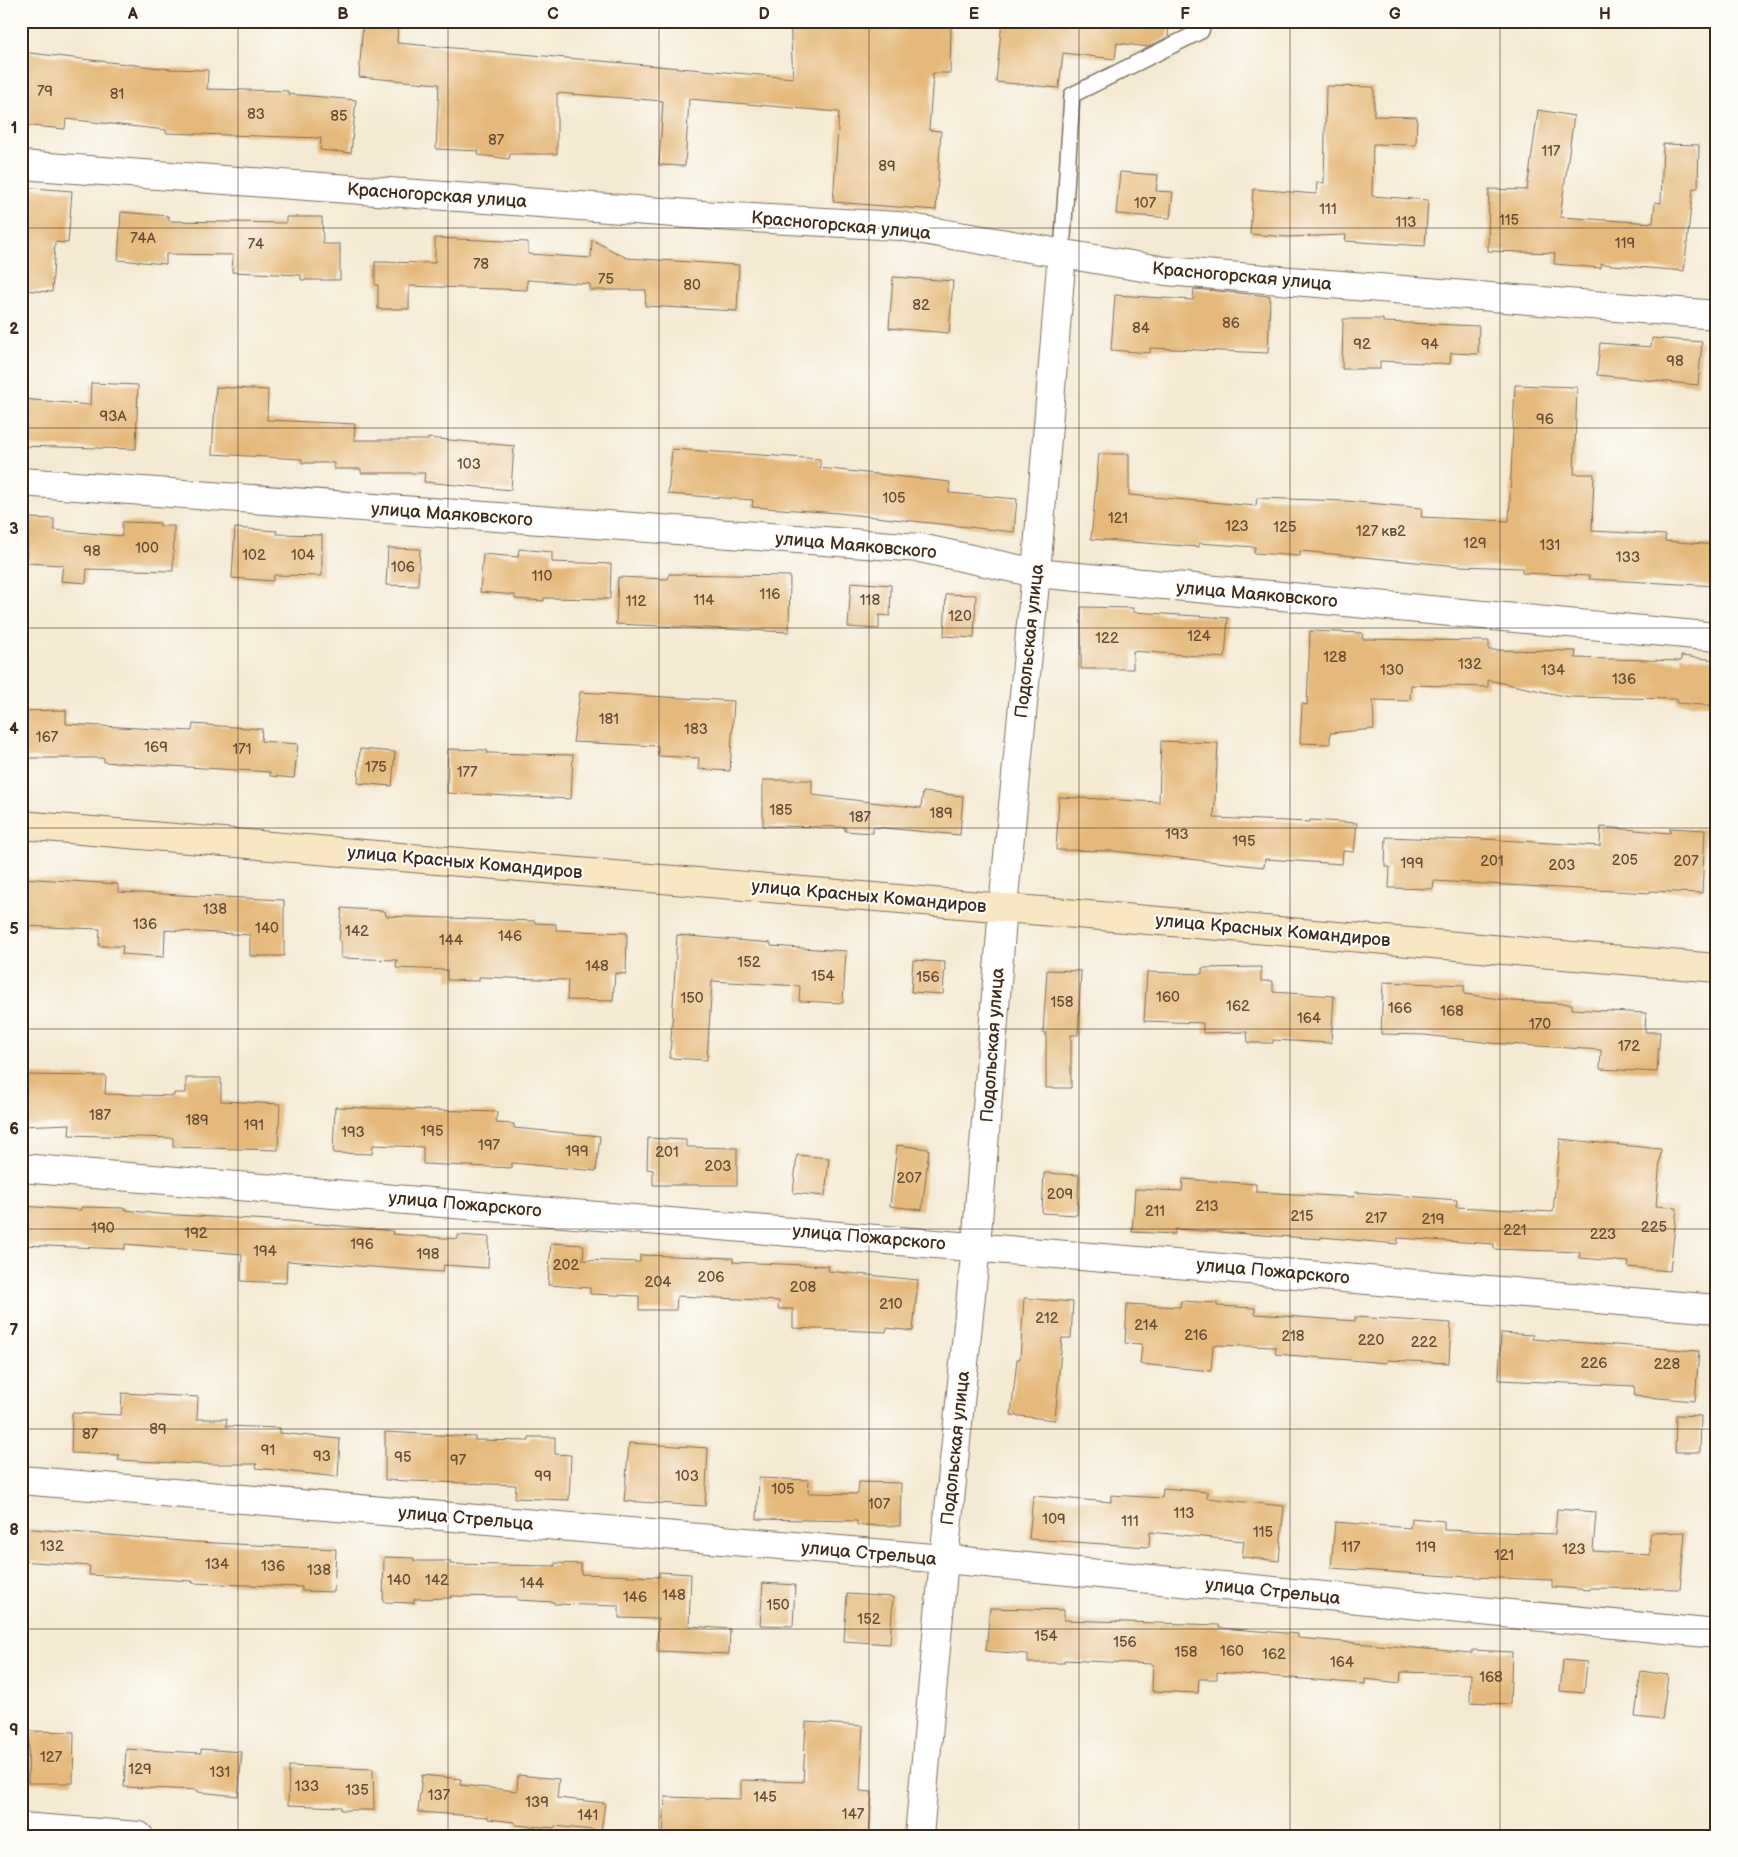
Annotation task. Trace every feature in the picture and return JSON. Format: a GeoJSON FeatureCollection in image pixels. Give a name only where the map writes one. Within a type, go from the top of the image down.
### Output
{"type":"FeatureCollection","features":[{"type":"Feature","properties":{"kind":"street","name":"Красногорская улица"},"geometry":{"type":"LineString","coordinates":[[21,165],[706,215],[899,226],[1166,271],[1717,316]]}},
{"type":"Feature","properties":{"kind":"street","name":"Подольская улица"},"geometry":{"type":"LineString","coordinates":[[919,1836],[944,1559],[976,1246],[1003,907],[1036,573],[1062,253]]}},
{"type":"Feature","properties":{"kind":"street","name":"улица Маяковского"},"geometry":{"type":"LineString","coordinates":[[21,482],[920,548],[1036,573],[1717,637]]}},
{"type":"Feature","properties":{"kind":"street","name":"улица Красных Командиров"},"geometry":{"type":"LineString","coordinates":[[21,825],[1717,968]]}},
{"type":"Feature","properties":{"kind":"street","name":"улица Пожарского"},"geometry":{"type":"LineString","coordinates":[[21,1168],[976,1246],[1717,1310]]}},
{"type":"Feature","properties":{"kind":"street","name":"улица Стрельца"},"geometry":{"type":"LineString","coordinates":[[21,1480],[944,1559],[1717,1634]]}},
{"type":"Feature","properties":{"kind":"street"},"geometry":{"type":"LineString","coordinates":[[21,1827],[139,1836]]}},
{"type":"Feature","properties":{"kind":"lane"},"geometry":{"type":"LineString","coordinates":[[1062,253],[1072,95],[1201,31],[1204,21]]}},
{"type":"Feature","properties":{"kind":"building"},"geometry":{"type":"Polygon","coordinates":[[[363,21],[398,21],[397,43],[793,78],[790,21],[951,21],[950,73],[933,73],[929,130],[941,131],[936,210],[833,202],[839,112],[689,99],[685,166],[659,165],[663,101],[557,93],[557,154],[510,154],[509,159],[478,155],[479,151],[436,149],[439,84],[359,77],[363,21]]]}},
{"type":"Feature","properties":{"kind":"building"},"geometry":{"type":"Polygon","coordinates":[[[1002,21],[1169,21],[1168,37],[1148,47],[1117,43],[1115,59],[1063,53],[1059,88],[996,82],[1002,21]]]}},
{"type":"Feature","properties":{"kind":"building"},"geometry":{"type":"Polygon","coordinates":[[[21,52],[170,69],[208,70],[207,89],[288,91],[288,94],[356,100],[351,153],[320,150],[321,138],[166,133],[166,130],[66,119],[65,129],[21,125],[21,52]]]}},
{"type":"Feature","properties":{"kind":"building"},"geometry":{"type":"Polygon","coordinates":[[[1326,86],[1374,87],[1374,116],[1417,117],[1416,145],[1373,144],[1372,196],[1428,200],[1425,246],[1345,241],[1346,235],[1287,237],[1250,234],[1253,189],[1316,194],[1317,182],[1324,183],[1326,86]]]}},
{"type":"Feature","properties":{"kind":"building"},"geometry":{"type":"Polygon","coordinates":[[[1538,110],[1574,116],[1560,217],[1653,223],[1655,202],[1661,203],[1663,144],[1699,145],[1698,188],[1693,188],[1684,271],[1601,264],[1601,268],[1554,264],[1555,253],[1488,251],[1489,189],[1527,190],[1538,110]]]}},
{"type":"Feature","properties":{"kind":"building"},"geometry":{"type":"Polygon","coordinates":[[[1120,172],[1158,175],[1156,191],[1173,192],[1170,218],[1116,214],[1120,172]]]}},
{"type":"Feature","properties":{"kind":"building"},"geometry":{"type":"Polygon","coordinates":[[[21,187],[72,191],[68,243],[55,242],[52,292],[21,290],[21,187]]]}},
{"type":"Feature","properties":{"kind":"building"},"geometry":{"type":"Polygon","coordinates":[[[121,212],[169,216],[169,221],[286,223],[286,217],[322,217],[323,244],[340,244],[340,280],[301,280],[301,275],[232,272],[233,255],[166,254],[166,264],[118,260],[121,212]]]}},
{"type":"Feature","properties":{"kind":"building"},"geometry":{"type":"Polygon","coordinates":[[[435,238],[528,242],[528,254],[591,258],[592,240],[627,258],[739,265],[737,311],[645,306],[646,290],[590,290],[590,284],[527,280],[527,290],[409,286],[409,309],[378,309],[378,285],[375,285],[375,262],[435,263],[435,238]]]}},
{"type":"Feature","properties":{"kind":"building"},"geometry":{"type":"Polygon","coordinates":[[[893,277],[953,281],[949,333],[889,328],[893,277]]]}},
{"type":"Feature","properties":{"kind":"building"},"geometry":{"type":"Polygon","coordinates":[[[1194,289],[1270,296],[1268,353],[1150,348],[1150,353],[1111,350],[1115,295],[1193,300],[1194,289]]]}},
{"type":"Feature","properties":{"kind":"building"},"geometry":{"type":"Polygon","coordinates":[[[1343,319],[1383,319],[1383,322],[1479,326],[1478,354],[1451,353],[1450,364],[1380,361],[1380,369],[1342,369],[1343,319]]]}},
{"type":"Feature","properties":{"kind":"building"},"geometry":{"type":"Polygon","coordinates":[[[1652,338],[1702,342],[1698,385],[1597,375],[1600,343],[1651,347],[1652,338]]]}},
{"type":"Feature","properties":{"kind":"building"},"geometry":{"type":"Polygon","coordinates":[[[91,383],[138,385],[136,449],[21,446],[23,399],[90,405],[91,383]]]}},
{"type":"Feature","properties":{"kind":"building"},"geometry":{"type":"Polygon","coordinates":[[[1515,385],[1577,387],[1574,474],[1594,474],[1592,531],[1666,535],[1665,541],[1717,545],[1717,586],[1589,579],[1590,576],[1522,573],[1522,568],[1458,566],[1300,551],[1300,556],[1254,553],[1255,547],[1199,543],[1199,547],[1091,539],[1099,454],[1129,454],[1129,495],[1256,506],[1257,498],[1346,501],[1422,508],[1421,517],[1509,521],[1515,385]]]}},
{"type":"Feature","properties":{"kind":"building"},"geometry":{"type":"Polygon","coordinates":[[[216,387],[268,390],[267,420],[355,424],[354,440],[428,440],[428,438],[514,446],[511,490],[424,482],[425,473],[361,473],[361,469],[334,469],[334,463],[302,463],[302,459],[212,454],[216,387]]]}},
{"type":"Feature","properties":{"kind":"building"},"geometry":{"type":"Polygon","coordinates":[[[672,449],[820,459],[820,468],[950,482],[949,493],[1017,499],[1014,532],[838,513],[752,507],[753,500],[668,494],[672,449]]]}},
{"type":"Feature","properties":{"kind":"building"},"geometry":{"type":"Polygon","coordinates":[[[29,518],[54,519],[54,530],[122,536],[122,522],[160,523],[160,526],[174,526],[173,571],[87,569],[86,583],[61,581],[63,565],[26,563],[29,518]]]}},
{"type":"Feature","properties":{"kind":"building"},"geometry":{"type":"Polygon","coordinates":[[[235,528],[277,531],[276,534],[322,535],[322,576],[274,575],[273,581],[232,578],[235,528]]]}},
{"type":"Feature","properties":{"kind":"building"},"geometry":{"type":"Polygon","coordinates":[[[388,548],[420,549],[418,586],[386,585],[388,548]]]}},
{"type":"Feature","properties":{"kind":"building"},"geometry":{"type":"Polygon","coordinates":[[[519,549],[552,552],[552,562],[611,564],[610,599],[544,598],[544,601],[515,599],[515,595],[480,592],[483,554],[518,557],[519,549]]]}},
{"type":"Feature","properties":{"kind":"building"},"geometry":{"type":"Polygon","coordinates":[[[669,574],[790,576],[789,632],[616,624],[618,577],[668,579],[669,574]]]}},
{"type":"Feature","properties":{"kind":"building"},"geometry":{"type":"Polygon","coordinates":[[[851,582],[891,585],[890,616],[879,615],[879,629],[848,627],[851,582]]]}},
{"type":"Feature","properties":{"kind":"building"},"geometry":{"type":"Polygon","coordinates":[[[946,594],[976,595],[974,638],[944,636],[946,594]]]}},
{"type":"Feature","properties":{"kind":"building"},"geometry":{"type":"Polygon","coordinates":[[[1081,607],[1133,608],[1133,612],[1228,618],[1225,658],[1133,651],[1133,669],[1081,669],[1081,607]]]}},
{"type":"Feature","properties":{"kind":"building"},"geometry":{"type":"Polygon","coordinates":[[[1310,631],[1363,633],[1362,639],[1489,641],[1489,650],[1576,651],[1575,658],[1681,661],[1681,656],[1717,660],[1717,706],[1677,703],[1677,699],[1569,697],[1488,680],[1488,687],[1411,685],[1410,701],[1373,700],[1374,729],[1330,733],[1330,744],[1300,743],[1302,704],[1307,705],[1310,631]]]}},
{"type":"Feature","properties":{"kind":"building"},"geometry":{"type":"Polygon","coordinates":[[[580,692],[734,701],[730,771],[698,769],[699,758],[658,756],[658,746],[573,742],[580,692]]]}},
{"type":"Feature","properties":{"kind":"building"},"geometry":{"type":"Polygon","coordinates":[[[66,710],[66,724],[192,731],[193,724],[262,729],[261,741],[298,744],[294,778],[270,776],[270,772],[104,762],[104,758],[22,758],[21,711],[66,710]]]}},
{"type":"Feature","properties":{"kind":"building"},"geometry":{"type":"Polygon","coordinates":[[[1161,741],[1218,743],[1214,818],[1357,823],[1354,852],[1343,851],[1342,864],[1265,859],[1264,867],[1113,851],[1056,850],[1059,797],[1159,802],[1161,741]]]}},
{"type":"Feature","properties":{"kind":"building"},"geometry":{"type":"Polygon","coordinates":[[[360,749],[395,752],[392,786],[358,783],[360,749]]]}},
{"type":"Feature","properties":{"kind":"building"},"geometry":{"type":"Polygon","coordinates":[[[448,749],[487,750],[487,753],[573,755],[571,799],[447,793],[448,749]]]}},
{"type":"Feature","properties":{"kind":"building"},"geometry":{"type":"Polygon","coordinates":[[[763,780],[812,780],[812,795],[921,808],[923,792],[963,796],[960,835],[873,827],[873,833],[845,831],[845,827],[763,826],[763,780]]]}},
{"type":"Feature","properties":{"kind":"building"},"geometry":{"type":"Polygon","coordinates":[[[1601,827],[1670,833],[1670,828],[1705,830],[1702,893],[1650,891],[1650,893],[1434,881],[1433,889],[1389,888],[1390,867],[1385,867],[1386,837],[1468,840],[1468,838],[1600,846],[1601,827]]]}},
{"type":"Feature","properties":{"kind":"building"},"geometry":{"type":"Polygon","coordinates":[[[21,878],[118,884],[118,892],[284,900],[284,956],[250,956],[250,935],[165,930],[164,957],[122,954],[123,946],[99,946],[100,929],[21,926],[21,878]]]}},
{"type":"Feature","properties":{"kind":"building"},"geometry":{"type":"Polygon","coordinates":[[[342,908],[385,911],[386,916],[535,921],[535,923],[556,924],[556,930],[627,933],[626,974],[615,973],[613,1001],[567,1000],[568,980],[479,977],[479,981],[447,980],[447,970],[396,968],[397,960],[341,958],[341,941],[339,941],[342,908]]]}},
{"type":"Feature","properties":{"kind":"building"},"geometry":{"type":"Polygon","coordinates":[[[677,935],[771,943],[771,946],[846,951],[843,1003],[799,1001],[800,986],[712,981],[707,1060],[670,1058],[677,935]]]}},
{"type":"Feature","properties":{"kind":"building"},"geometry":{"type":"Polygon","coordinates":[[[913,960],[945,962],[943,994],[911,992],[913,960]]]}},
{"type":"Feature","properties":{"kind":"building"},"geometry":{"type":"Polygon","coordinates":[[[1261,967],[1261,981],[1273,981],[1273,992],[1334,996],[1331,1043],[1273,1040],[1273,1043],[1248,1043],[1247,1032],[1203,1033],[1203,1023],[1144,1021],[1147,972],[1202,974],[1202,968],[1261,967]]]}},
{"type":"Feature","properties":{"kind":"building"},"geometry":{"type":"Polygon","coordinates":[[[1047,970],[1081,971],[1078,1035],[1071,1035],[1071,1088],[1046,1088],[1046,1033],[1043,1033],[1047,970]]]}},
{"type":"Feature","properties":{"kind":"building"},"geometry":{"type":"Polygon","coordinates":[[[1383,982],[1464,985],[1464,994],[1513,1001],[1572,1004],[1572,1009],[1646,1013],[1645,1032],[1660,1032],[1657,1072],[1600,1069],[1601,1050],[1490,1043],[1425,1035],[1381,1034],[1383,982]]]}},
{"type":"Feature","properties":{"kind":"building"},"geometry":{"type":"Polygon","coordinates":[[[21,1075],[106,1076],[105,1094],[174,1096],[174,1093],[186,1093],[186,1078],[221,1078],[221,1101],[280,1104],[278,1150],[173,1147],[173,1138],[69,1135],[70,1124],[21,1126],[21,1075]]]}},
{"type":"Feature","properties":{"kind":"building"},"geometry":{"type":"Polygon","coordinates":[[[335,1107],[497,1112],[496,1123],[514,1124],[514,1128],[600,1136],[596,1171],[512,1163],[512,1168],[423,1164],[423,1147],[373,1145],[372,1154],[333,1153],[335,1107]]]}},
{"type":"Feature","properties":{"kind":"building"},"geometry":{"type":"Polygon","coordinates":[[[648,1138],[686,1140],[686,1147],[737,1148],[737,1185],[653,1185],[653,1170],[647,1169],[648,1138]]]}},
{"type":"Feature","properties":{"kind":"building"},"geometry":{"type":"Polygon","coordinates":[[[1560,1139],[1661,1149],[1656,1206],[1677,1208],[1670,1271],[1628,1267],[1629,1262],[1579,1258],[1580,1252],[1494,1249],[1494,1244],[1398,1238],[1397,1244],[1321,1237],[1321,1239],[1175,1229],[1175,1234],[1132,1232],[1135,1189],[1182,1191],[1183,1179],[1256,1184],[1256,1192],[1354,1197],[1355,1192],[1457,1200],[1456,1207],[1553,1212],[1560,1139]]]}},
{"type":"Feature","properties":{"kind":"building"},"geometry":{"type":"Polygon","coordinates":[[[897,1145],[929,1149],[922,1210],[890,1206],[897,1145]]]}},
{"type":"Feature","properties":{"kind":"building"},"geometry":{"type":"Polygon","coordinates":[[[797,1155],[829,1158],[825,1196],[793,1193],[797,1155]]]}},
{"type":"Feature","properties":{"kind":"building"},"geometry":{"type":"Polygon","coordinates":[[[1044,1173],[1079,1175],[1077,1215],[1042,1213],[1044,1173]]]}},
{"type":"Feature","properties":{"kind":"building"},"geometry":{"type":"Polygon","coordinates":[[[21,1206],[81,1210],[81,1207],[126,1208],[126,1210],[158,1214],[289,1221],[393,1231],[392,1234],[458,1239],[458,1235],[489,1237],[488,1268],[444,1265],[443,1272],[287,1261],[286,1283],[241,1281],[242,1254],[125,1244],[125,1249],[21,1245],[21,1206]]]}},
{"type":"Feature","properties":{"kind":"building"},"geometry":{"type":"Polygon","coordinates":[[[551,1243],[584,1245],[583,1260],[640,1262],[640,1255],[733,1258],[733,1262],[829,1266],[828,1271],[918,1280],[913,1331],[887,1328],[886,1332],[793,1328],[793,1309],[778,1309],[779,1301],[677,1296],[676,1310],[639,1310],[639,1296],[590,1294],[590,1288],[548,1285],[551,1243]]]}},
{"type":"Feature","properties":{"kind":"building"},"geometry":{"type":"Polygon","coordinates":[[[1024,1298],[1073,1302],[1071,1338],[1062,1338],[1055,1420],[1011,1415],[1017,1359],[1020,1359],[1024,1298]]]}},
{"type":"Feature","properties":{"kind":"building"},"geometry":{"type":"Polygon","coordinates":[[[1181,1301],[1217,1303],[1217,1306],[1255,1308],[1255,1314],[1355,1321],[1355,1317],[1451,1323],[1449,1363],[1387,1360],[1387,1363],[1275,1354],[1276,1347],[1213,1345],[1211,1371],[1140,1364],[1142,1344],[1125,1343],[1127,1304],[1180,1307],[1181,1301]]]}},
{"type":"Feature","properties":{"kind":"building"},"geometry":{"type":"Polygon","coordinates":[[[1501,1333],[1533,1335],[1532,1339],[1699,1351],[1695,1401],[1634,1396],[1635,1386],[1499,1380],[1501,1333]]]}},
{"type":"Feature","properties":{"kind":"building"},"geometry":{"type":"Polygon","coordinates":[[[122,1393],[198,1397],[197,1419],[227,1419],[226,1426],[280,1428],[280,1433],[340,1439],[338,1477],[256,1468],[257,1464],[197,1464],[118,1460],[119,1455],[71,1453],[72,1413],[121,1415],[122,1393]]]}},
{"type":"Feature","properties":{"kind":"building"},"geometry":{"type":"Polygon","coordinates":[[[1676,1415],[1701,1416],[1700,1452],[1675,1452],[1676,1415]]]}},
{"type":"Feature","properties":{"kind":"building"},"geometry":{"type":"Polygon","coordinates":[[[385,1432],[475,1437],[475,1440],[529,1441],[529,1437],[555,1437],[555,1454],[571,1455],[569,1500],[515,1498],[516,1485],[385,1480],[385,1432]]]}},
{"type":"Feature","properties":{"kind":"building"},"geometry":{"type":"Polygon","coordinates":[[[629,1443],[708,1448],[705,1506],[624,1501],[629,1443]]]}},
{"type":"Feature","properties":{"kind":"building"},"geometry":{"type":"Polygon","coordinates":[[[759,1478],[809,1480],[808,1493],[858,1494],[859,1482],[901,1483],[900,1526],[857,1525],[857,1521],[757,1519],[759,1478]]]}},
{"type":"Feature","properties":{"kind":"building"},"geometry":{"type":"Polygon","coordinates":[[[1163,1488],[1208,1492],[1207,1498],[1284,1506],[1279,1561],[1242,1557],[1244,1541],[1150,1532],[1149,1547],[1029,1539],[1033,1496],[1111,1502],[1111,1495],[1162,1498],[1163,1488]]]}},
{"type":"Feature","properties":{"kind":"building"},"geometry":{"type":"Polygon","coordinates":[[[1557,1509],[1596,1512],[1593,1551],[1650,1555],[1650,1533],[1685,1532],[1680,1589],[1590,1588],[1590,1590],[1552,1587],[1552,1580],[1449,1576],[1331,1568],[1335,1522],[1410,1528],[1411,1518],[1444,1521],[1444,1530],[1555,1534],[1557,1509]]]}},
{"type":"Feature","properties":{"kind":"building"},"geometry":{"type":"Polygon","coordinates":[[[21,1528],[195,1542],[336,1549],[334,1592],[302,1591],[302,1587],[192,1583],[193,1581],[89,1575],[90,1566],[21,1561],[21,1528]]]}},
{"type":"Feature","properties":{"kind":"building"},"geometry":{"type":"Polygon","coordinates":[[[384,1557],[414,1558],[414,1561],[450,1561],[450,1564],[555,1566],[555,1563],[581,1564],[581,1574],[659,1577],[659,1572],[691,1574],[689,1626],[730,1629],[729,1654],[657,1651],[658,1619],[619,1618],[619,1606],[554,1604],[554,1602],[517,1600],[517,1597],[451,1596],[451,1598],[414,1599],[414,1603],[383,1602],[384,1557]]]}},
{"type":"Feature","properties":{"kind":"building"},"geometry":{"type":"Polygon","coordinates":[[[763,1583],[795,1585],[793,1626],[760,1625],[763,1583]]]}},
{"type":"Feature","properties":{"kind":"building"},"geometry":{"type":"Polygon","coordinates":[[[847,1594],[893,1597],[890,1644],[844,1641],[847,1594]]]}},
{"type":"Feature","properties":{"kind":"building"},"geometry":{"type":"Polygon","coordinates":[[[990,1608],[1064,1610],[1064,1620],[1219,1625],[1219,1628],[1298,1634],[1298,1638],[1472,1653],[1472,1650],[1512,1652],[1510,1704],[1470,1702],[1471,1674],[1401,1672],[1400,1683],[1365,1679],[1365,1684],[1217,1672],[1217,1679],[1199,1679],[1198,1693],[1152,1691],[1153,1664],[1064,1660],[1064,1663],[1028,1663],[1028,1654],[986,1651],[990,1608]]]}},
{"type":"Feature","properties":{"kind":"building"},"geometry":{"type":"Polygon","coordinates":[[[1563,1660],[1587,1662],[1584,1693],[1560,1691],[1563,1660]]]}},
{"type":"Feature","properties":{"kind":"building"},"geometry":{"type":"Polygon","coordinates":[[[1641,1671],[1668,1675],[1662,1720],[1635,1717],[1641,1671]]]}},
{"type":"Feature","properties":{"kind":"building"},"geometry":{"type":"Polygon","coordinates":[[[806,1722],[863,1726],[860,1791],[872,1792],[869,1836],[663,1836],[665,1797],[741,1799],[741,1780],[803,1782],[806,1722]]]}},
{"type":"Feature","properties":{"kind":"building"},"geometry":{"type":"Polygon","coordinates":[[[29,1731],[74,1732],[73,1783],[28,1783],[29,1731]]]}},
{"type":"Feature","properties":{"kind":"building"},"geometry":{"type":"Polygon","coordinates":[[[126,1749],[201,1753],[201,1749],[242,1752],[238,1796],[198,1792],[198,1790],[124,1787],[126,1749]]]}},
{"type":"Feature","properties":{"kind":"building"},"geometry":{"type":"Polygon","coordinates":[[[289,1766],[373,1769],[374,1810],[341,1810],[341,1807],[288,1805],[289,1766]]]}},
{"type":"Feature","properties":{"kind":"building"},"geometry":{"type":"Polygon","coordinates":[[[422,1775],[461,1779],[460,1785],[517,1791],[518,1775],[559,1779],[557,1798],[605,1803],[601,1831],[555,1826],[555,1828],[515,1825],[515,1822],[488,1819],[488,1817],[418,1812],[422,1775]]]}}]}
